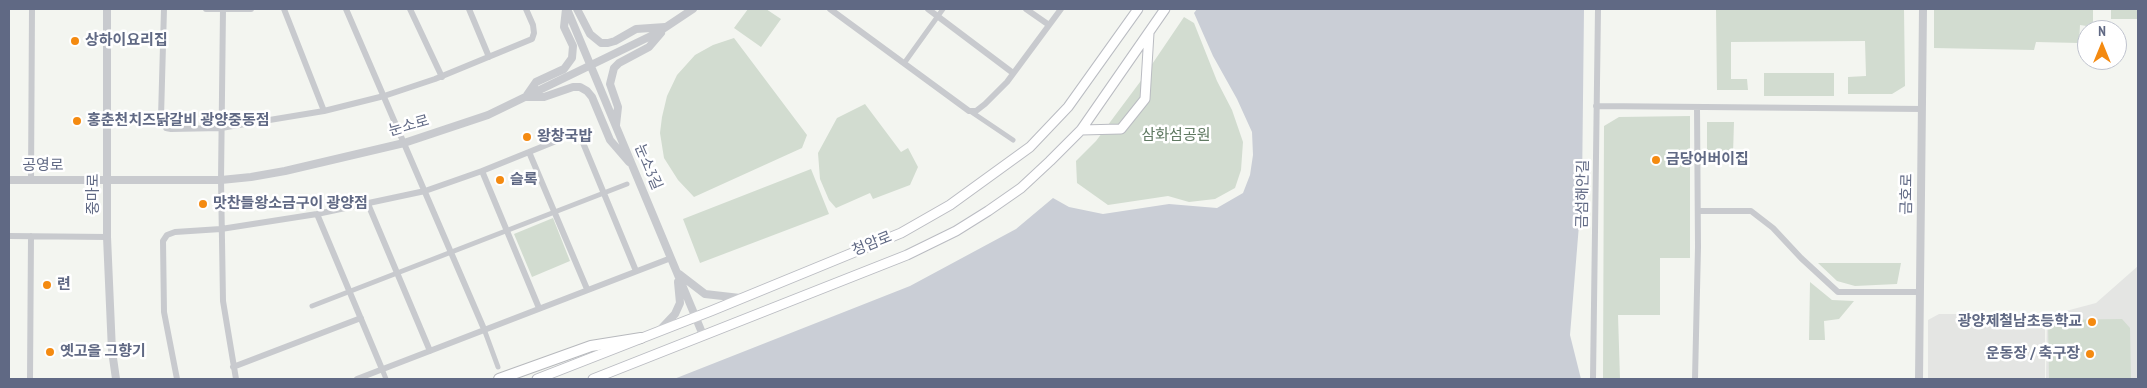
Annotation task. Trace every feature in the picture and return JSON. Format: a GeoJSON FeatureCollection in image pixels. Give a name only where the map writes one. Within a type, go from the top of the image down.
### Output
{"type":"FeatureCollection","features":[{"type":"Feature","properties":{"kind":"highway"},"geometry":{"type":"LineString","coordinates":[[499,379],[591,346],[642,338]]}},
{"type":"Feature","properties":{"kind":"main road","name":"청암로"},"geometry":{"type":"LineString","coordinates":[[537,379],[659,332],[901,232],[950,205],[1030,147],[1068,107],[1138,9]]}},
{"type":"Feature","properties":{"kind":"main road","name":"청암로"},"geometry":{"type":"LineString","coordinates":[[592,379],[907,255],[956,231],[988,211],[1021,188],[1081,130],[1165,9]]}},
{"type":"Feature","properties":{"kind":"main road"},"geometry":{"type":"LineString","coordinates":[[1081,130],[1120,129],[1145,99],[1149,31]]}},
{"type":"Feature","properties":{"kind":"street"},"geometry":{"type":"LineString","coordinates":[[31,180],[32,9]]}},
{"type":"Feature","properties":{"kind":"street","name":"중마로"},"geometry":{"type":"LineString","coordinates":[[107,9],[108,237],[112,341],[116,379]]}},
{"type":"Feature","properties":{"kind":"street"},"geometry":{"type":"LineString","coordinates":[[164,9],[163,123],[166,128],[171,129],[222,128],[324,111],[384,96],[442,77],[532,39],[534,33],[533,25],[526,9]]}},
{"type":"Feature","properties":{"kind":"street"},"geometry":{"type":"LineString","coordinates":[[206,9],[251,9]]}},
{"type":"Feature","properties":{"kind":"street"},"geometry":{"type":"LineString","coordinates":[[223,9],[221,180],[223,301],[236,379]]}},
{"type":"Feature","properties":{"kind":"street"},"geometry":{"type":"LineString","coordinates":[[284,9],[324,111]]}},
{"type":"Feature","properties":{"kind":"street"},"geometry":{"type":"LineString","coordinates":[[346,9],[484,329],[498,367]]}},
{"type":"Feature","properties":{"kind":"street"},"geometry":{"type":"LineString","coordinates":[[410,9],[442,77]]}},
{"type":"Feature","properties":{"kind":"street"},"geometry":{"type":"LineString","coordinates":[[469,9],[489,57]]}},
{"type":"Feature","properties":{"kind":"street"},"geometry":{"type":"LineString","coordinates":[[525,97],[536,82],[564,70],[572,58],[573,46],[564,28],[567,9]]}},
{"type":"Feature","properties":{"kind":"street","name":"눈소3길"},"geometry":{"type":"LineString","coordinates":[[567,9],[703,335]]}},
{"type":"Feature","properties":{"kind":"street"},"geometry":{"type":"LineString","coordinates":[[577,9],[590,34],[601,43],[608,44],[636,29],[666,27]]}},
{"type":"Feature","properties":{"kind":"street","name":"눈소로"},"geometry":{"type":"LineString","coordinates":[[107,180],[221,180],[284,171],[404,142],[467,123],[525,97],[666,27],[693,9]]}},
{"type":"Feature","properties":{"kind":"street"},"geometry":{"type":"LineString","coordinates":[[830,9],[905,62],[969,111],[1013,140]]}},
{"type":"Feature","properties":{"kind":"street"},"geometry":{"type":"LineString","coordinates":[[928,9],[1014,73]]}},
{"type":"Feature","properties":{"kind":"street"},"geometry":{"type":"LineString","coordinates":[[905,62],[943,9]]}},
{"type":"Feature","properties":{"kind":"street"},"geometry":{"type":"LineString","coordinates":[[1026,9],[1049,26]]}},
{"type":"Feature","properties":{"kind":"street"},"geometry":{"type":"LineString","coordinates":[[969,111],[976,111],[985,104],[1014,73],[1061,9]]}},
{"type":"Feature","properties":{"kind":"street","name":"금섬해안길"},"geometry":{"type":"LineString","coordinates":[[1593,379],[1598,9]]}},
{"type":"Feature","properties":{"kind":"street","name":"금호로"},"geometry":{"type":"LineString","coordinates":[[1919,379],[1923,9]]}},
{"type":"Feature","properties":{"kind":"street"},"geometry":{"type":"LineString","coordinates":[[616,127],[618,107],[610,84],[614,68],[619,63],[649,47],[666,27]]}},
{"type":"Feature","properties":{"kind":"street"},"geometry":{"type":"LineString","coordinates":[[525,97],[544,97],[573,87],[587,90],[592,97],[610,140],[633,168]]}},
{"type":"Feature","properties":{"kind":"street"},"geometry":{"type":"LineString","coordinates":[[1596,106],[1922,109]]}},
{"type":"Feature","properties":{"kind":"street"},"geometry":{"type":"LineString","coordinates":[[1695,379],[1698,211],[1697,107]]}},
{"type":"Feature","properties":{"kind":"street"},"geometry":{"type":"LineString","coordinates":[[177,379],[164,312],[163,242],[166,235],[175,232],[221,229],[317,214],[424,191],[482,171],[575,134],[581,138],[636,271]]}},
{"type":"Feature","properties":{"kind":"street"},"geometry":{"type":"LineString","coordinates":[[530,152],[587,289]]}},
{"type":"Feature","properties":{"kind":"street"},"geometry":{"type":"LineString","coordinates":[[482,171],[539,308]]}},
{"type":"Feature","properties":{"kind":"street","name":"공영로"},"geometry":{"type":"LineString","coordinates":[[9,180],[107,180]]}},
{"type":"Feature","properties":{"kind":"street"},"geometry":{"type":"LineString","coordinates":[[312,306],[627,184]]}},
{"type":"Feature","properties":{"kind":"street"},"geometry":{"type":"LineString","coordinates":[[368,204],[430,351]]}},
{"type":"Feature","properties":{"kind":"street"},"geometry":{"type":"LineString","coordinates":[[1698,211],[1751,210],[1773,228],[1801,258],[1838,292],[1920,292]]}},
{"type":"Feature","properties":{"kind":"street"},"geometry":{"type":"LineString","coordinates":[[317,214],[386,379]]}},
{"type":"Feature","properties":{"kind":"street"},"geometry":{"type":"LineString","coordinates":[[9,236],[108,237]]}},
{"type":"Feature","properties":{"kind":"street"},"geometry":{"type":"LineString","coordinates":[[30,379],[31,236]]}},
{"type":"Feature","properties":{"kind":"street"},"geometry":{"type":"LineString","coordinates":[[357,379],[671,258]]}},
{"type":"Feature","properties":{"kind":"street"},"geometry":{"type":"LineString","coordinates":[[677,273],[705,294],[741,298]]}},
{"type":"Feature","properties":{"kind":"street"},"geometry":{"type":"LineString","coordinates":[[659,332],[675,314],[680,303],[677,273]]}},
{"type":"Feature","properties":{"kind":"street"},"geometry":{"type":"LineString","coordinates":[[233,367],[361,318]]}},
{"type":"Feature","properties":{"kind":"shaded area"},"geometry":{"type":"Polygon","coordinates":[[[1197,9],[1584,9],[1582,188],[1570,335],[1581,379],[674,379],[910,286],[1016,229],[1053,198],[1069,207],[1103,214],[1169,204],[1217,208],[1243,193],[1250,175],[1253,155],[1252,132],[1237,99],[1213,56],[1194,13],[1197,9]]]}},
{"type":"Feature","properties":{"kind":"shaded area","name":"운동장 / 축구장"},"geometry":{"type":"Polygon","coordinates":[[[2138,266],[2138,379],[2046,379],[2047,316],[2096,303],[2138,266]]]}},
{"type":"Feature","properties":{"kind":"shaded area"},"geometry":{"type":"Polygon","coordinates":[[[1939,314],[2045,314],[2045,379],[1928,379],[1928,320],[1939,314]]]}},
{"type":"Feature","properties":{"kind":"green space"},"geometry":{"type":"Polygon","coordinates":[[[748,9],[766,9],[781,19],[761,47],[734,28],[748,9]]]}},
{"type":"Feature","properties":{"kind":"green space"},"geometry":{"type":"Polygon","coordinates":[[[1716,9],[1904,9],[1905,86],[1892,94],[1848,94],[1848,77],[1866,76],[1865,41],[1731,42],[1731,79],[1747,79],[1748,90],[1717,90],[1716,9]]]}},
{"type":"Feature","properties":{"kind":"green space"},"geometry":{"type":"Polygon","coordinates":[[[1934,9],[2093,9],[2093,20],[2077,20],[2077,43],[2036,42],[2034,50],[1934,48],[1934,9]]]}},
{"type":"Feature","properties":{"kind":"green space"},"geometry":{"type":"Polygon","coordinates":[[[2111,9],[2138,9],[2138,19],[2111,19],[2111,9]]]}},
{"type":"Feature","properties":{"kind":"green space","name":"삼화섬공원"},"geometry":{"type":"Polygon","coordinates":[[[1184,17],[1194,23],[1217,81],[1232,110],[1243,142],[1241,170],[1235,188],[1215,199],[1189,202],[1168,196],[1108,205],[1077,183],[1076,161],[1096,141],[1140,82],[1184,17]]]}},
{"type":"Feature","properties":{"kind":"green space"},"geometry":{"type":"Polygon","coordinates":[[[734,38],[807,135],[802,148],[694,197],[678,180],[664,158],[660,133],[667,96],[677,75],[695,55],[713,45],[734,38]]]}},
{"type":"Feature","properties":{"kind":"green space"},"geometry":{"type":"Polygon","coordinates":[[[1764,73],[1834,73],[1834,96],[1764,96],[1764,73]]]}},
{"type":"Feature","properties":{"kind":"green space"},"geometry":{"type":"Polygon","coordinates":[[[865,104],[901,152],[908,148],[918,167],[910,185],[873,199],[870,193],[836,208],[829,200],[820,179],[818,153],[837,118],[865,104]]]}},
{"type":"Feature","properties":{"kind":"green space"},"geometry":{"type":"Polygon","coordinates":[[[1690,116],[1690,258],[1660,258],[1660,315],[1618,315],[1620,379],[1603,379],[1604,126],[1619,117],[1690,116]]]}},
{"type":"Feature","properties":{"kind":"green space"},"geometry":{"type":"Polygon","coordinates":[[[1707,122],[1734,122],[1733,154],[1707,153],[1707,122]]]}},
{"type":"Feature","properties":{"kind":"green space"},"geometry":{"type":"Polygon","coordinates":[[[811,169],[829,214],[700,263],[683,219],[811,169]]]}},
{"type":"Feature","properties":{"kind":"green space"},"geometry":{"type":"Polygon","coordinates":[[[553,218],[570,261],[532,277],[514,234],[553,218]]]}},
{"type":"Feature","properties":{"kind":"green space"},"geometry":{"type":"Polygon","coordinates":[[[1818,263],[1901,263],[1897,284],[1855,286],[1837,281],[1818,263]]]}},
{"type":"Feature","properties":{"kind":"green space"},"geometry":{"type":"Polygon","coordinates":[[[1810,282],[1832,300],[1854,301],[1839,319],[1824,321],[1825,340],[1809,340],[1810,282]]]}},
{"type":"Feature","properties":{"kind":"green space","name":"운동장 / 축구장"},"geometry":{"type":"Polygon","coordinates":[[[2122,319],[2130,328],[2131,379],[2049,379],[2048,320],[2122,319]]]}},
{"type":"Feature","properties":{"kind":"place","name":"상하이요리집"},"geometry":{"type":"Point","coordinates":[75,41]}},
{"type":"Feature","properties":{"kind":"place","name":"홍춘천치즈닭갈비 광양중동점"},"geometry":{"type":"Point","coordinates":[77,121]}},
{"type":"Feature","properties":{"kind":"place","name":"왕창국밥"},"geometry":{"type":"Point","coordinates":[527,137]}},
{"type":"Feature","properties":{"kind":"place","name":"금당어버이집"},"geometry":{"type":"Point","coordinates":[1656,160]}},
{"type":"Feature","properties":{"kind":"place","name":"슬록"},"geometry":{"type":"Point","coordinates":[500,180]}},
{"type":"Feature","properties":{"kind":"place","name":"맛찬들왕소금구이 광양점"},"geometry":{"type":"Point","coordinates":[203,204]}},
{"type":"Feature","properties":{"kind":"place","name":"련"},"geometry":{"type":"Point","coordinates":[47,285]}},
{"type":"Feature","properties":{"kind":"place","name":"광양제철남초등학교"},"geometry":{"type":"Point","coordinates":[2092,322]}},
{"type":"Feature","properties":{"kind":"place","name":"옛고을 그향기"},"geometry":{"type":"Point","coordinates":[50,352]}},
{"type":"Feature","properties":{"kind":"place","name":"운동장 / 축구장"},"geometry":{"type":"Point","coordinates":[2090,354]}}]}
